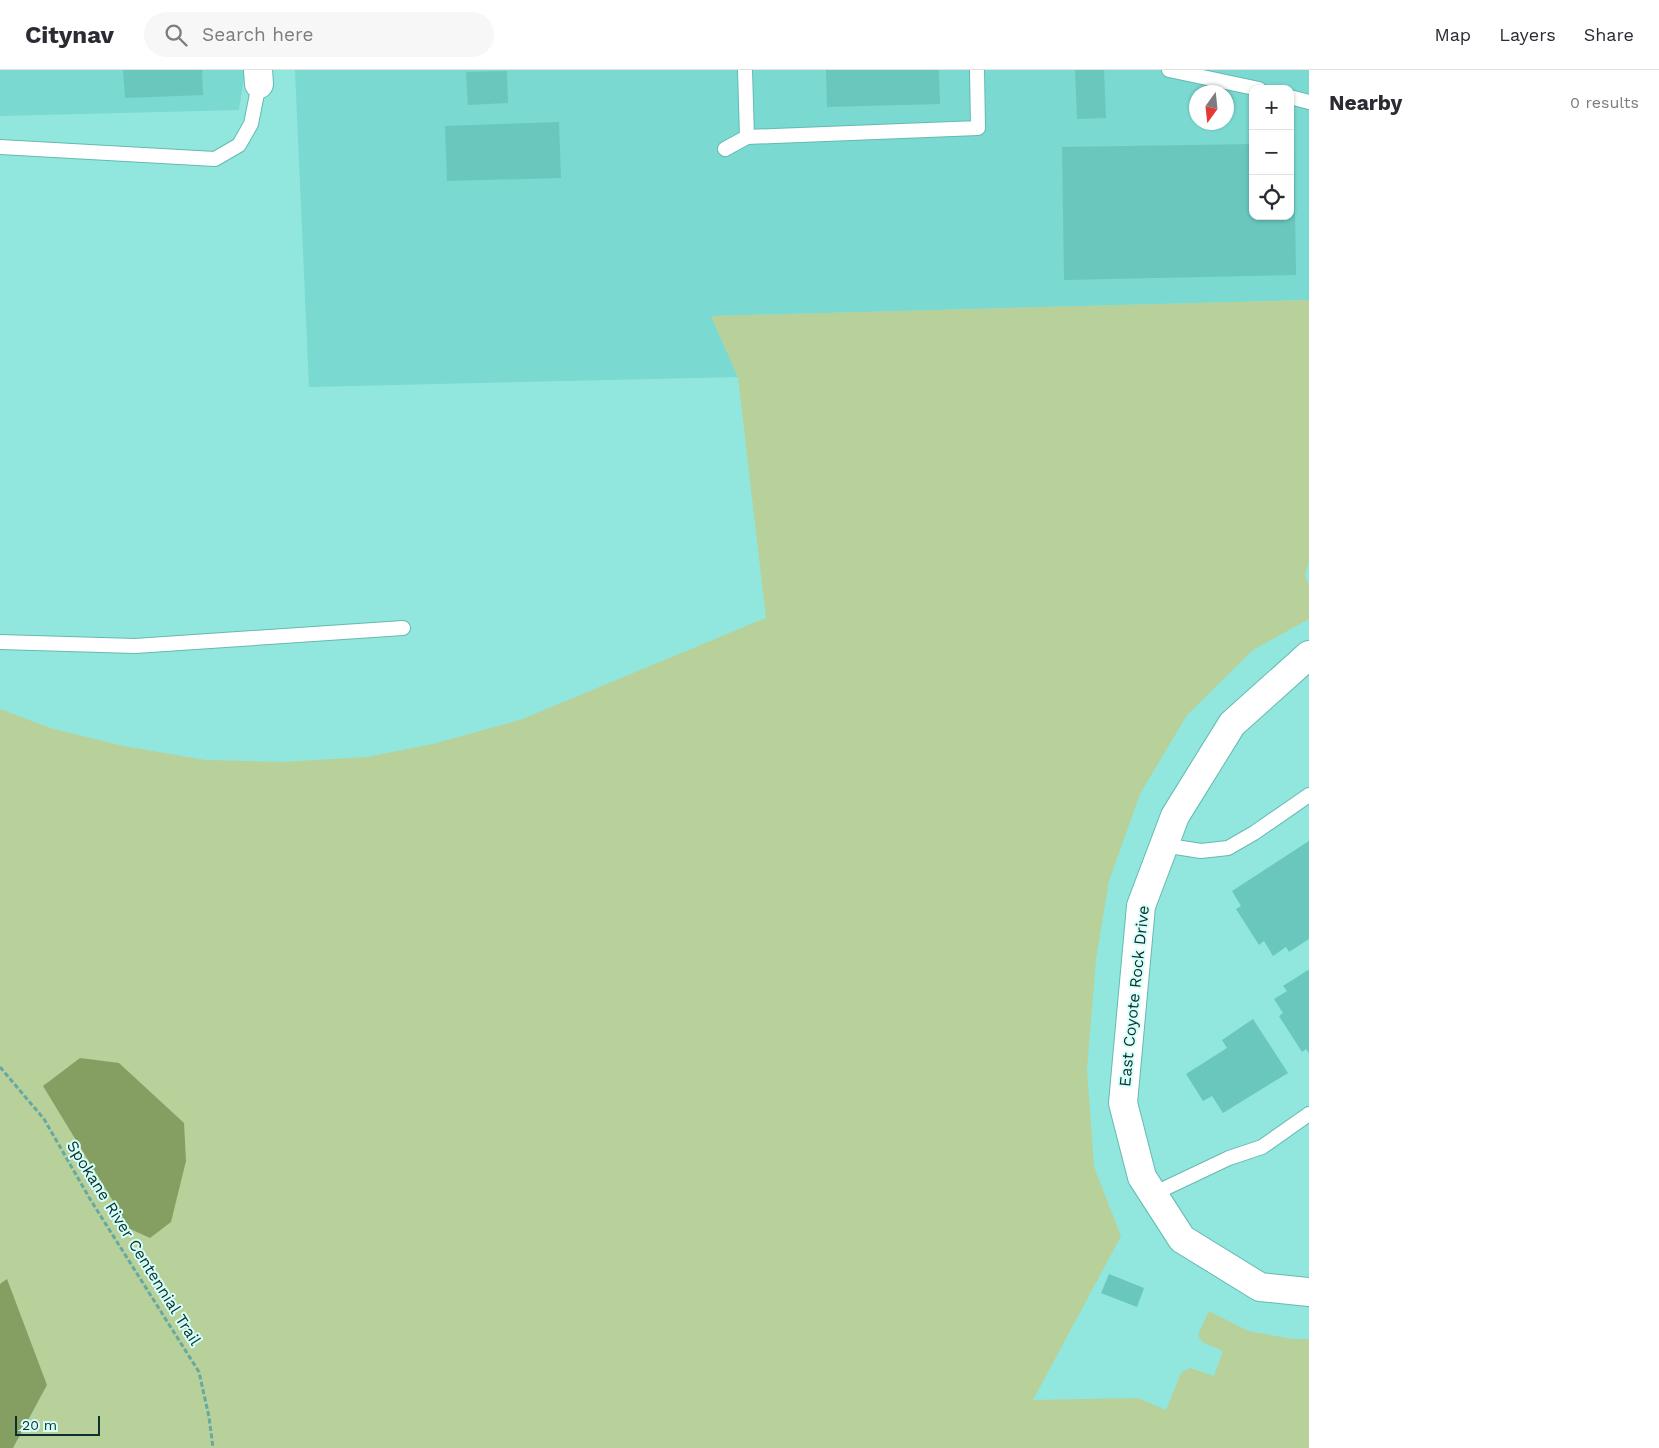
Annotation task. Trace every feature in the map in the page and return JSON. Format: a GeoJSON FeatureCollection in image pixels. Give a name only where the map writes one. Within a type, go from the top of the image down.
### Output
{"type":"FeatureCollection","features":[{"type":"Feature","properties":{"kind":"street","name":"East Coyote Rock Drive"},"geometry":{"type":"LineString","coordinates":[[1309,655],[1232,724],[1174,816],[1141,906],[1123,1103],[1142,1177],[1182,1239],[1260,1287],[1309,1292]]}},
{"type":"Feature","properties":{"kind":"lane"},"geometry":{"type":"LineString","coordinates":[[745,70],[748,137]]}},
{"type":"Feature","properties":{"kind":"lane"},"geometry":{"type":"LineString","coordinates":[[725,149],[748,137],[978,128],[976,70]]}},
{"type":"Feature","properties":{"kind":"lane"},"geometry":{"type":"LineString","coordinates":[[1168,70],[1249,87]]}},
{"type":"Feature","properties":{"kind":"lane"},"geometry":{"type":"LineString","coordinates":[[0,147],[214,159],[239,145],[251,124],[258,77]]}},
{"type":"Feature","properties":{"kind":"lane"},"geometry":{"type":"LineString","coordinates":[[1294,98],[1309,102]]}},
{"type":"Feature","properties":{"kind":"lane"},"geometry":{"type":"LineString","coordinates":[[0,642],[135,646],[403,628]]}},
{"type":"Feature","properties":{"kind":"lane"},"geometry":{"type":"LineString","coordinates":[[1163,845],[1201,850],[1228,848],[1254,833],[1309,795]]}},
{"type":"Feature","properties":{"kind":"lane"},"geometry":{"type":"LineString","coordinates":[[1153,1194],[1229,1158],[1262,1146],[1309,1114]]}},
{"type":"Feature","properties":{"kind":"path","name":"Spokane River Centennial Trail"},"geometry":{"type":"LineString","coordinates":[[0,1068],[44,1119],[90,1199],[199,1372],[213,1448]]}},
{"type":"Feature","properties":{"kind":"shaded area"},"geometry":{"type":"Polygon","coordinates":[[[0,70],[245,70],[239,110],[0,116],[0,70]]]}},
{"type":"Feature","properties":{"kind":"shaded area"},"geometry":{"type":"Polygon","coordinates":[[[295,70],[1309,70],[1309,300],[711,316],[738,377],[309,387],[295,70]]]}},
{"type":"Feature","properties":{"kind":"green space"},"geometry":{"type":"Polygon","coordinates":[[[1309,300],[1309,561],[1305,575],[1309,585],[1309,619],[1253,650],[1187,715],[1140,794],[1109,881],[1096,959],[1087,1069],[1094,1167],[1121,1236],[1033,1400],[1138,1398],[1166,1410],[1181,1373],[1190,1368],[1214,1376],[1223,1351],[1202,1342],[1198,1335],[1209,1311],[1248,1331],[1293,1339],[1309,1339],[1309,1448],[13,1448],[47,1385],[7,1280],[0,1284],[0,709],[50,728],[123,746],[205,760],[283,762],[367,757],[433,744],[520,720],[766,618],[738,377],[711,316],[1309,300]]]}},
{"type":"Feature","properties":{"kind":"green space"},"geometry":{"type":"Polygon","coordinates":[[[80,1058],[119,1063],[184,1123],[186,1161],[171,1222],[150,1238],[130,1229],[43,1086],[80,1058]]]}},
{"type":"Feature","properties":{"kind":"green space"},"geometry":{"type":"Polygon","coordinates":[[[7,1279],[47,1385],[13,1448],[0,1448],[0,1284],[7,1279]]]}},
{"type":"Feature","properties":{"kind":"building"},"geometry":{"type":"Polygon","coordinates":[[[123,70],[202,70],[203,95],[125,98],[123,70]]]}},
{"type":"Feature","properties":{"kind":"building"},"geometry":{"type":"Polygon","coordinates":[[[826,70],[939,70],[940,104],[827,107],[826,70]]]}},
{"type":"Feature","properties":{"kind":"building"},"geometry":{"type":"Polygon","coordinates":[[[1075,70],[1104,70],[1106,118],[1077,119],[1075,70]]]}},
{"type":"Feature","properties":{"kind":"building"},"geometry":{"type":"Polygon","coordinates":[[[507,71],[508,103],[468,105],[466,72],[507,71]]]}},
{"type":"Feature","properties":{"kind":"building"},"geometry":{"type":"Polygon","coordinates":[[[559,122],[561,178],[447,181],[445,126],[559,122]]]}},
{"type":"Feature","properties":{"kind":"building"},"geometry":{"type":"Polygon","coordinates":[[[1294,143],[1296,275],[1064,280],[1062,147],[1249,144],[1249,220],[1294,220],[1294,143]]]}},
{"type":"Feature","properties":{"kind":"building"},"geometry":{"type":"Polygon","coordinates":[[[1309,841],[1309,939],[1289,952],[1286,947],[1273,956],[1264,941],[1259,945],[1236,909],[1241,906],[1232,891],[1309,841]]]}},
{"type":"Feature","properties":{"kind":"building"},"geometry":{"type":"Polygon","coordinates":[[[1308,970],[1309,1053],[1306,1049],[1302,1052],[1279,1016],[1283,1013],[1274,999],[1287,991],[1283,986],[1308,970]]]}},
{"type":"Feature","properties":{"kind":"building"},"geometry":{"type":"Polygon","coordinates":[[[1253,1019],[1288,1073],[1223,1113],[1212,1096],[1203,1101],[1186,1074],[1227,1048],[1222,1040],[1253,1019]]]}},
{"type":"Feature","properties":{"kind":"building"},"geometry":{"type":"Polygon","coordinates":[[[1109,1274],[1144,1288],[1137,1307],[1101,1293],[1109,1274]]]}}]}
